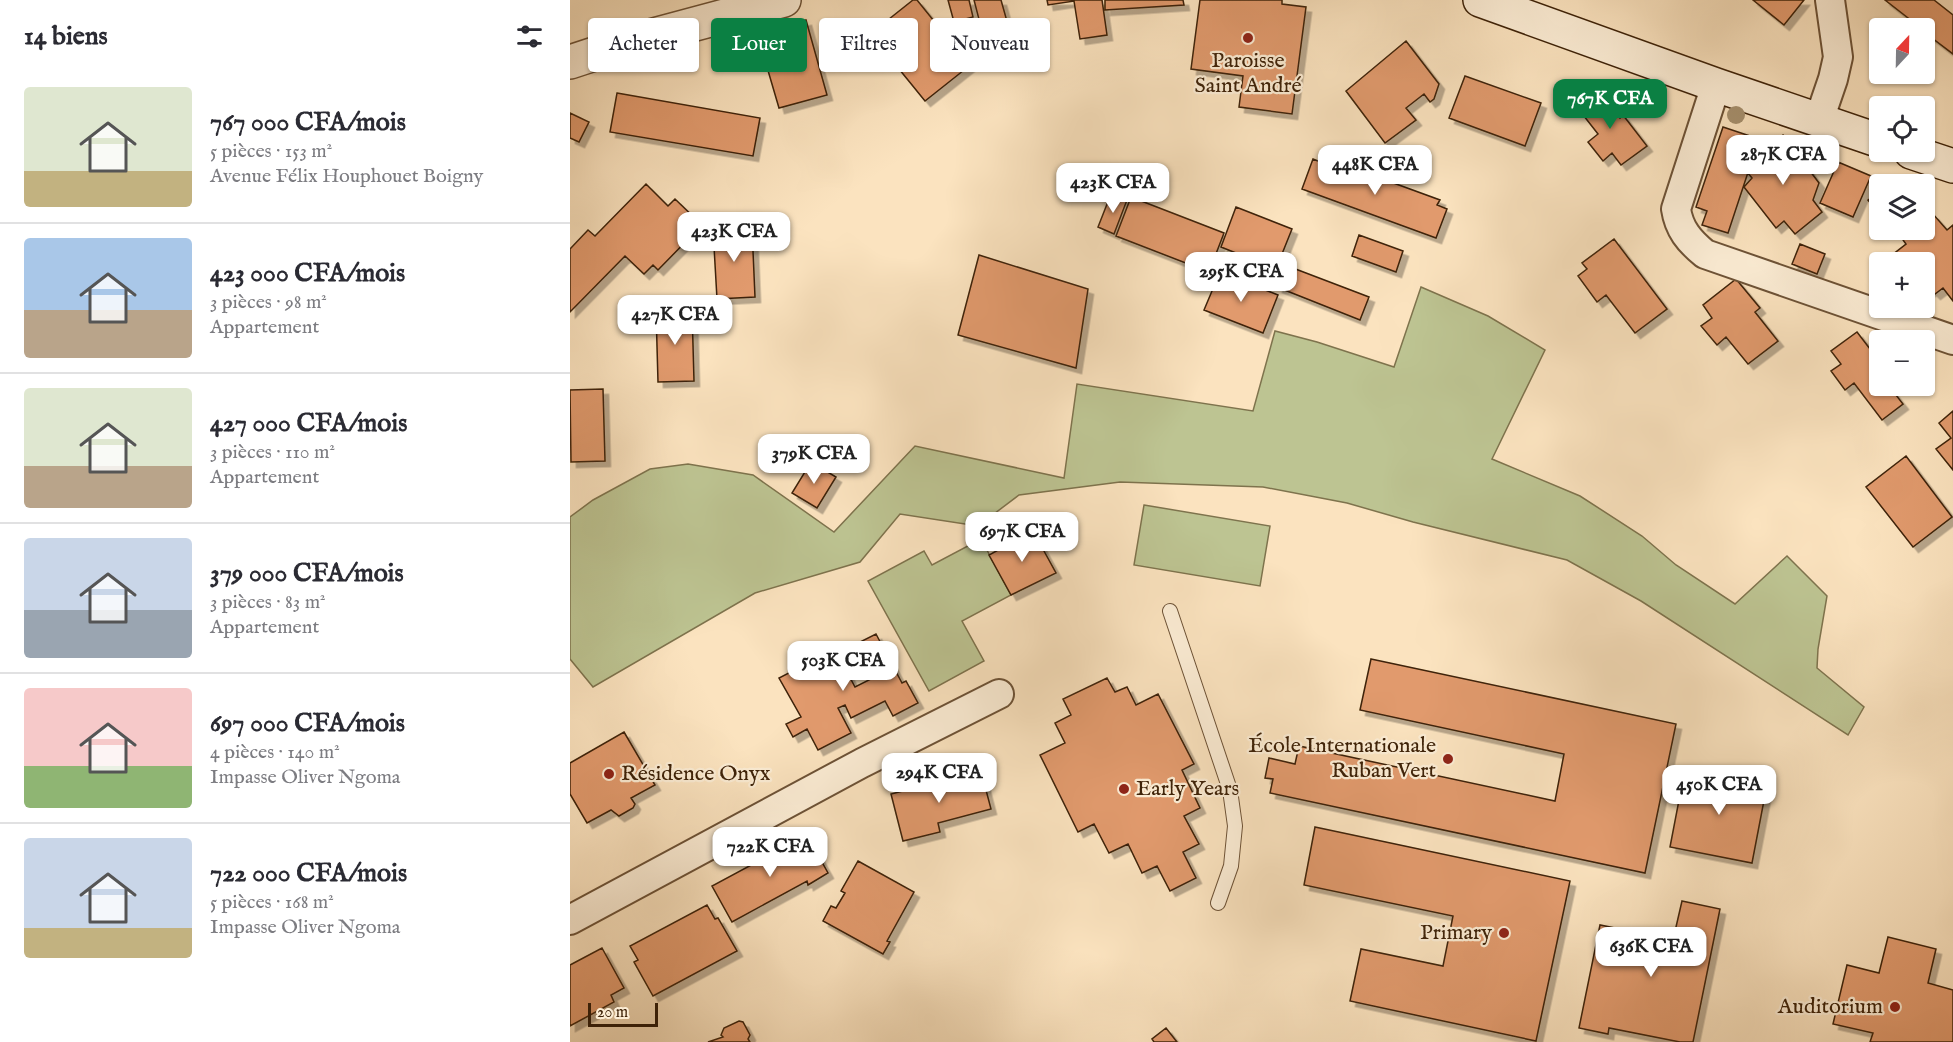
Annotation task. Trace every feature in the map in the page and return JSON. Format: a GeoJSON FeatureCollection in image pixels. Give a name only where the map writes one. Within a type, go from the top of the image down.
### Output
{"type":"FeatureCollection","features":[{"type":"Feature","properties":{"kind":"main road"},"geometry":{"type":"LineString","coordinates":[[570,62],[643,38],[784,0]]}},
{"type":"Feature","properties":{"kind":"main road"},"geometry":{"type":"LineString","coordinates":[[1479,0],[1869,137]]}},
{"type":"Feature","properties":{"kind":"main road"},"geometry":{"type":"LineString","coordinates":[[1935,160],[1953,166]]}},
{"type":"Feature","properties":{"kind":"street"},"geometry":{"type":"LineString","coordinates":[[1819,120],[1838,57],[1830,0]]}},
{"type":"Feature","properties":{"kind":"street"},"geometry":{"type":"LineString","coordinates":[[1716,85],[1676,209],[1678,222],[1685,235],[1695,246],[1705,254],[1953,340]]}},
{"type":"Feature","properties":{"kind":"street"},"geometry":{"type":"LineString","coordinates":[[570,920],[831,779],[999,694]]}},
{"type":"Feature","properties":{"kind":"lane"},"geometry":{"type":"LineString","coordinates":[[1170,611],[1230,790],[1235,826],[1231,866],[1218,903]]}},
{"type":"Feature","properties":{"kind":"green space"},"geometry":{"type":"Polygon","coordinates":[[[1421,287],[1488,316],[1545,350],[1492,459],[1580,496],[1642,536],[1676,565],[1735,604],[1787,556],[1827,596],[1817,668],[1864,707],[1848,735],[1641,601],[1567,560],[1413,522],[1347,503],[1263,487],[1120,482],[1019,495],[978,526],[900,514],[860,562],[755,593],[593,687],[570,659],[570,517],[593,500],[650,469],[688,464],[753,475],[834,532],[915,446],[1064,478],[1077,384],[1253,411],[1275,331],[1394,367],[1421,287]]]}},
{"type":"Feature","properties":{"kind":"green space"},"geometry":{"type":"Polygon","coordinates":[[[1144,505],[1270,526],[1260,586],[1134,565],[1144,505]]]}},
{"type":"Feature","properties":{"kind":"green space"},"geometry":{"type":"Polygon","coordinates":[[[981,539],[1011,595],[962,621],[984,661],[929,691],[868,581],[924,551],[932,565],[981,539]]]}},
{"type":"Feature","properties":{"kind":"building"},"geometry":{"type":"Polygon","coordinates":[[[913,0],[917,0],[932,18],[930,72],[962,72],[925,101],[901,72],[918,72],[918,18],[890,18],[913,0]]]}},
{"type":"Feature","properties":{"kind":"building"},"geometry":{"type":"Polygon","coordinates":[[[948,0],[969,0],[973,17],[953,18],[948,0]]]}},
{"type":"Feature","properties":{"kind":"building"},"geometry":{"type":"Polygon","coordinates":[[[974,0],[1001,0],[1006,18],[979,18],[974,0]]]}},
{"type":"Feature","properties":{"kind":"building"},"geometry":{"type":"Polygon","coordinates":[[[1047,0],[1102,0],[1107,35],[1080,39],[1074,1],[1048,5],[1047,0]]]}},
{"type":"Feature","properties":{"kind":"building"},"geometry":{"type":"Polygon","coordinates":[[[1105,0],[1183,0],[1184,5],[1105,10],[1105,0]]]}},
{"type":"Feature","properties":{"kind":"building","name":"Paroisse Saint André"},"geometry":{"type":"Polygon","coordinates":[[[1200,0],[1282,0],[1282,4],[1306,7],[1292,114],[1239,107],[1243,76],[1191,69],[1200,0]]]}},
{"type":"Feature","properties":{"kind":"building"},"geometry":{"type":"Polygon","coordinates":[[[1753,0],[1804,0],[1784,25],[1753,0]]]}},
{"type":"Feature","properties":{"kind":"building"},"geometry":{"type":"Polygon","coordinates":[[[1885,0],[1934,0],[1953,15],[1953,54],[1935,40],[1935,18],[1908,18],[1885,0]]]}},
{"type":"Feature","properties":{"kind":"building"},"geometry":{"type":"Polygon","coordinates":[[[807,24],[827,95],[779,108],[768,72],[807,72],[807,24]]]}},
{"type":"Feature","properties":{"kind":"building"},"geometry":{"type":"Polygon","coordinates":[[[1406,41],[1439,84],[1434,99],[1430,102],[1424,94],[1406,108],[1416,120],[1385,143],[1346,91],[1406,41]]]}},
{"type":"Feature","properties":{"kind":"building"},"geometry":{"type":"Polygon","coordinates":[[[1465,76],[1541,103],[1525,146],[1449,118],[1465,76]]]}},
{"type":"Feature","properties":{"kind":"building"},"geometry":{"type":"Polygon","coordinates":[[[1598,89],[1620,118],[1623,115],[1647,146],[1621,165],[1612,153],[1603,161],[1588,142],[1598,134],[1576,106],[1598,89]]]}},
{"type":"Feature","properties":{"kind":"building"},"geometry":{"type":"Polygon","coordinates":[[[617,93],[760,118],[753,156],[610,132],[617,93]]]}},
{"type":"Feature","properties":{"kind":"building"},"geometry":{"type":"Polygon","coordinates":[[[570,113],[589,122],[579,142],[570,138],[570,113]]]}},
{"type":"Feature","properties":{"kind":"building"},"geometry":{"type":"Polygon","coordinates":[[[1723,127],[1759,139],[1728,233],[1702,225],[1707,211],[1696,207],[1723,127]]]}},
{"type":"Feature","properties":{"kind":"building"},"geometry":{"type":"Polygon","coordinates":[[[1783,135],[1819,183],[1813,200],[1822,212],[1795,234],[1784,221],[1776,228],[1744,187],[1752,178],[1743,167],[1783,135]]]}},
{"type":"Feature","properties":{"kind":"building"},"geometry":{"type":"Polygon","coordinates":[[[1325,158],[1440,200],[1437,205],[1447,209],[1436,238],[1302,189],[1313,159],[1323,163],[1325,158]]]}},
{"type":"Feature","properties":{"kind":"building"},"geometry":{"type":"Polygon","coordinates":[[[1838,162],[1869,175],[1869,181],[1853,217],[1820,203],[1838,162]]]}},
{"type":"Feature","properties":{"kind":"building"},"geometry":{"type":"Polygon","coordinates":[[[646,184],[668,206],[675,199],[702,225],[658,270],[653,265],[644,274],[625,256],[570,312],[570,249],[588,230],[595,236],[646,184]]]}},
{"type":"Feature","properties":{"kind":"building"},"geometry":{"type":"Polygon","coordinates":[[[1111,194],[1127,200],[1114,234],[1098,227],[1111,194]]]}},
{"type":"Feature","properties":{"kind":"building"},"geometry":{"type":"Polygon","coordinates":[[[1131,197],[1224,233],[1209,272],[1116,236],[1131,197]]]}},
{"type":"Feature","properties":{"kind":"building"},"geometry":{"type":"Polygon","coordinates":[[[1236,207],[1292,229],[1276,269],[1221,247],[1236,207]]]}},
{"type":"Feature","properties":{"kind":"building"},"geometry":{"type":"Polygon","coordinates":[[[1935,216],[1947,230],[1953,225],[1953,301],[1943,288],[1935,294],[1935,252],[1896,252],[1906,244],[1903,240],[1935,240],[1935,216]]]}},
{"type":"Feature","properties":{"kind":"building"},"geometry":{"type":"Polygon","coordinates":[[[752,228],[755,297],[717,299],[713,229],[752,228]]]}},
{"type":"Feature","properties":{"kind":"building"},"geometry":{"type":"Polygon","coordinates":[[[1359,235],[1403,251],[1396,272],[1352,256],[1359,235]]]}},
{"type":"Feature","properties":{"kind":"building"},"geometry":{"type":"Polygon","coordinates":[[[1614,239],[1667,309],[1635,333],[1606,295],[1597,302],[1578,276],[1587,269],[1582,263],[1614,239]]]}},
{"type":"Feature","properties":{"kind":"building"},"geometry":{"type":"Polygon","coordinates":[[[1800,244],[1825,254],[1817,274],[1792,264],[1800,244]]]}},
{"type":"Feature","properties":{"kind":"building"},"geometry":{"type":"Polygon","coordinates":[[[979,255],[1088,289],[1076,368],[958,335],[979,255]]]}},
{"type":"Feature","properties":{"kind":"building"},"geometry":{"type":"Polygon","coordinates":[[[1285,265],[1369,297],[1360,320],[1277,287],[1285,265]]]}},
{"type":"Feature","properties":{"kind":"building"},"geometry":{"type":"Polygon","coordinates":[[[1220,272],[1278,295],[1263,333],[1204,310],[1220,272]]]}},
{"type":"Feature","properties":{"kind":"building"},"geometry":{"type":"Polygon","coordinates":[[[1736,279],[1760,308],[1755,312],[1778,341],[1748,364],[1726,337],[1717,345],[1701,326],[1712,318],[1703,305],[1736,279]]]}},
{"type":"Feature","properties":{"kind":"building"},"geometry":{"type":"Polygon","coordinates":[[[692,309],[694,381],[658,382],[656,310],[692,309]]]}},
{"type":"Feature","properties":{"kind":"building"},"geometry":{"type":"Polygon","coordinates":[[[1857,332],[1869,348],[1869,396],[1897,396],[1903,404],[1882,420],[1854,383],[1845,390],[1831,371],[1841,364],[1831,351],[1857,332]]]}},
{"type":"Feature","properties":{"kind":"building"},"geometry":{"type":"Polygon","coordinates":[[[603,389],[605,461],[571,462],[570,390],[603,389]]]}},
{"type":"Feature","properties":{"kind":"building"},"geometry":{"type":"Polygon","coordinates":[[[1953,411],[1953,470],[1936,449],[1951,438],[1939,423],[1953,411]]]}},
{"type":"Feature","properties":{"kind":"building"},"geometry":{"type":"Polygon","coordinates":[[[1906,456],[1952,517],[1913,547],[1866,487],[1906,456]]]}},
{"type":"Feature","properties":{"kind":"building"},"geometry":{"type":"Polygon","coordinates":[[[811,462],[836,477],[817,508],[792,493],[811,462]]]}},
{"type":"Feature","properties":{"kind":"building"},"geometry":{"type":"Polygon","coordinates":[[[1033,531],[1056,573],[1011,595],[989,555],[1033,531]]]}},
{"type":"Feature","properties":{"kind":"building"},"geometry":{"type":"Polygon","coordinates":[[[876,634],[902,683],[906,681],[918,703],[893,716],[885,701],[851,718],[845,705],[838,708],[851,733],[818,750],[807,729],[793,737],[786,724],[801,717],[779,678],[835,649],[855,687],[871,679],[854,645],[876,634]]]}},
{"type":"Feature","properties":{"kind":"building"},"geometry":{"type":"Polygon","coordinates":[[[1371,659],[1676,724],[1645,873],[1270,793],[1273,779],[1265,778],[1269,758],[1295,764],[1299,746],[1555,801],[1564,754],[1360,710],[1371,659]]]}},
{"type":"Feature","properties":{"kind":"building","name":"Early Years"},"geometry":{"type":"Polygon","coordinates":[[[1107,678],[1115,692],[1127,687],[1136,705],[1158,694],[1194,764],[1182,770],[1200,808],[1184,816],[1199,844],[1183,852],[1196,878],[1170,891],[1157,866],[1142,873],[1128,844],[1109,853],[1094,824],[1078,832],[1040,755],[1065,743],[1055,723],[1071,715],[1063,699],[1107,678]]]}},
{"type":"Feature","properties":{"kind":"building","name":"Résidence Onyx"},"geometry":{"type":"Polygon","coordinates":[[[624,732],[655,785],[631,798],[635,804],[633,808],[619,816],[611,810],[587,823],[570,794],[570,763],[624,732]]]}},
{"type":"Feature","properties":{"kind":"building"},"geometry":{"type":"Polygon","coordinates":[[[1705,768],[1750,777],[1748,787],[1766,790],[1752,863],[1670,847],[1684,774],[1703,777],[1705,768]]]}},
{"type":"Feature","properties":{"kind":"building"},"geometry":{"type":"Polygon","coordinates":[[[981,771],[991,809],[938,823],[940,832],[903,841],[891,794],[981,771]]]}},
{"type":"Feature","properties":{"kind":"building","name":"Primary"},"geometry":{"type":"Polygon","coordinates":[[[1315,827],[1570,881],[1536,1041],[1350,1001],[1361,949],[1443,966],[1453,916],[1304,885],[1315,827]]]}},
{"type":"Feature","properties":{"kind":"building"},"geometry":{"type":"Polygon","coordinates":[[[807,835],[828,873],[808,885],[807,881],[732,922],[712,886],[807,835]]]}},
{"type":"Feature","properties":{"kind":"building"},"geometry":{"type":"Polygon","coordinates":[[[858,861],[914,892],[887,941],[890,942],[883,954],[823,921],[831,906],[836,908],[845,893],[841,891],[858,861]]]}},
{"type":"Feature","properties":{"kind":"building"},"geometry":{"type":"Polygon","coordinates":[[[1682,901],[1720,909],[1693,1042],[1680,1042],[1609,1028],[1608,1034],[1579,1028],[1600,925],[1673,940],[1682,901]]]}},
{"type":"Feature","properties":{"kind":"building"},"geometry":{"type":"Polygon","coordinates":[[[707,905],[715,919],[718,918],[737,951],[653,996],[634,962],[638,960],[630,946],[707,905]]]}},
{"type":"Feature","properties":{"kind":"building","name":"Auditorium"},"geometry":{"type":"Polygon","coordinates":[[[1888,937],[1936,949],[1928,983],[1953,990],[1953,1042],[1870,1042],[1873,1033],[1833,1024],[1847,965],[1879,973],[1888,937]]]}},
{"type":"Feature","properties":{"kind":"building"},"geometry":{"type":"Polygon","coordinates":[[[602,948],[624,988],[611,995],[614,1002],[570,1026],[570,965],[602,948]]]}},
{"type":"Feature","properties":{"kind":"building"},"geometry":{"type":"Polygon","coordinates":[[[739,1021],[743,1022],[750,1035],[748,1039],[750,1042],[708,1042],[723,1037],[721,1035],[724,1028],[739,1021]]]}},
{"type":"Feature","properties":{"kind":"building"},"geometry":{"type":"Polygon","coordinates":[[[1166,1028],[1177,1042],[1154,1042],[1152,1039],[1166,1028]]]}},
{"type":"Feature","properties":{"kind":"place","name":"Paroisse Saint André"},"geometry":{"type":"Point","coordinates":[1248,38]}},
{"type":"Feature","properties":{"kind":"place","name":"École Internationale Ruban Vert"},"geometry":{"type":"Point","coordinates":[1448,759]}},
{"type":"Feature","properties":{"kind":"place","name":"Résidence Onyx"},"geometry":{"type":"Point","coordinates":[609,774]}},
{"type":"Feature","properties":{"kind":"place","name":"Early Years"},"geometry":{"type":"Point","coordinates":[1124,789]}},
{"type":"Feature","properties":{"kind":"place","name":"Primary"},"geometry":{"type":"Point","coordinates":[1504,933]}},
{"type":"Feature","properties":{"kind":"place","name":"Auditorium"},"geometry":{"type":"Point","coordinates":[1895,1007]}}]}
